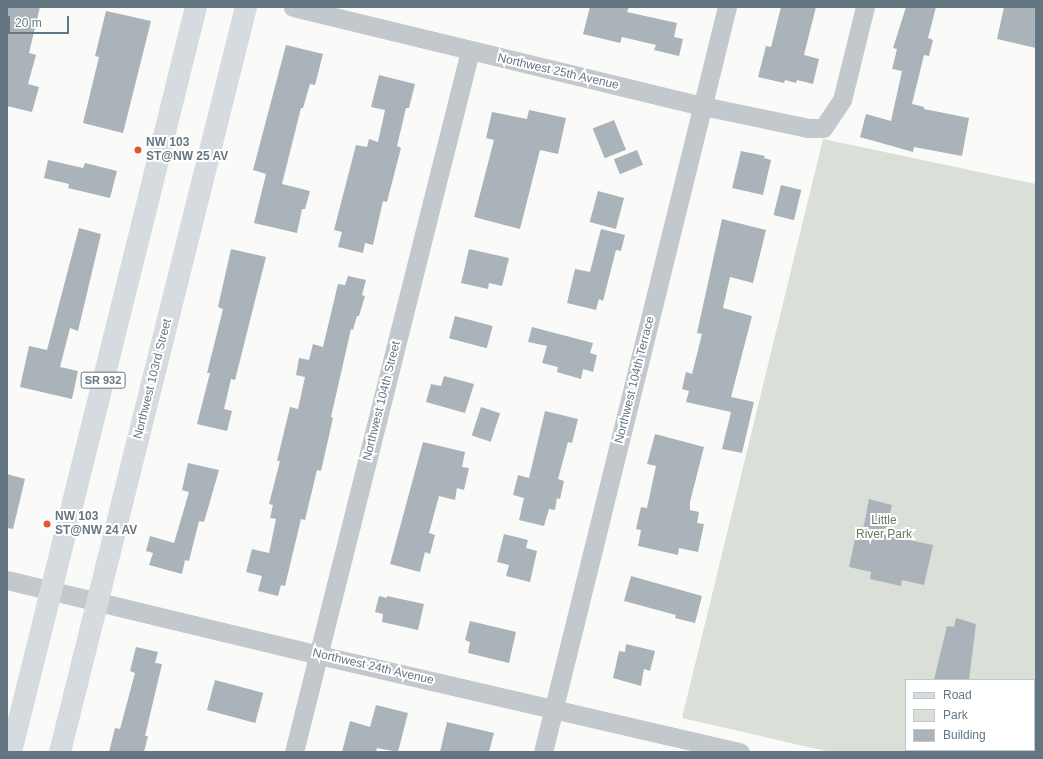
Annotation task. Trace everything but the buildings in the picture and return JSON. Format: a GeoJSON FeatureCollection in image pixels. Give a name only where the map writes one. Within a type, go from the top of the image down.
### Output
{"type":"FeatureCollection","features":[{"type":"Feature","properties":{"kind":"main road","name":"SR 932"},"geometry":{"type":"LineString","coordinates":[[10,752],[196,7]]}},
{"type":"Feature","properties":{"kind":"main road","name":"Northwest 103rd Street"},"geometry":{"type":"LineString","coordinates":[[60,752],[246,7]]}},
{"type":"Feature","properties":{"kind":"street","name":"Northwest 25th Avenue"},"geometry":{"type":"LineString","coordinates":[[293,7],[703,106],[808,128],[824,128],[842,100],[865,7]]}},
{"type":"Feature","properties":{"kind":"street","name":"Northwest 104th Terrace"},"geometry":{"type":"LineString","coordinates":[[542,752],[727,7]]}},
{"type":"Feature","properties":{"kind":"street","name":"Northwest 104th Street"},"geometry":{"type":"LineString","coordinates":[[294,752],[470,50]]}},
{"type":"Feature","properties":{"kind":"street","name":"Northwest 24th Avenue"},"geometry":{"type":"LineString","coordinates":[[7,580],[319,655],[740,752]]}},
{"type":"Feature","properties":{"kind":"green space","name":"Little River Park"},"geometry":{"type":"Polygon","coordinates":[[[823,139],[1036,184],[1036,752],[830,752],[682,718],[823,139]]]}},
{"type":"Feature","properties":{"kind":"place","name":"NW 103 ST@NW 25 AV"},"geometry":{"type":"Point","coordinates":[138,150]}},
{"type":"Feature","properties":{"kind":"place","name":"NW 103 ST@NW 24 AV"},"geometry":{"type":"Point","coordinates":[47,524]}}]}
